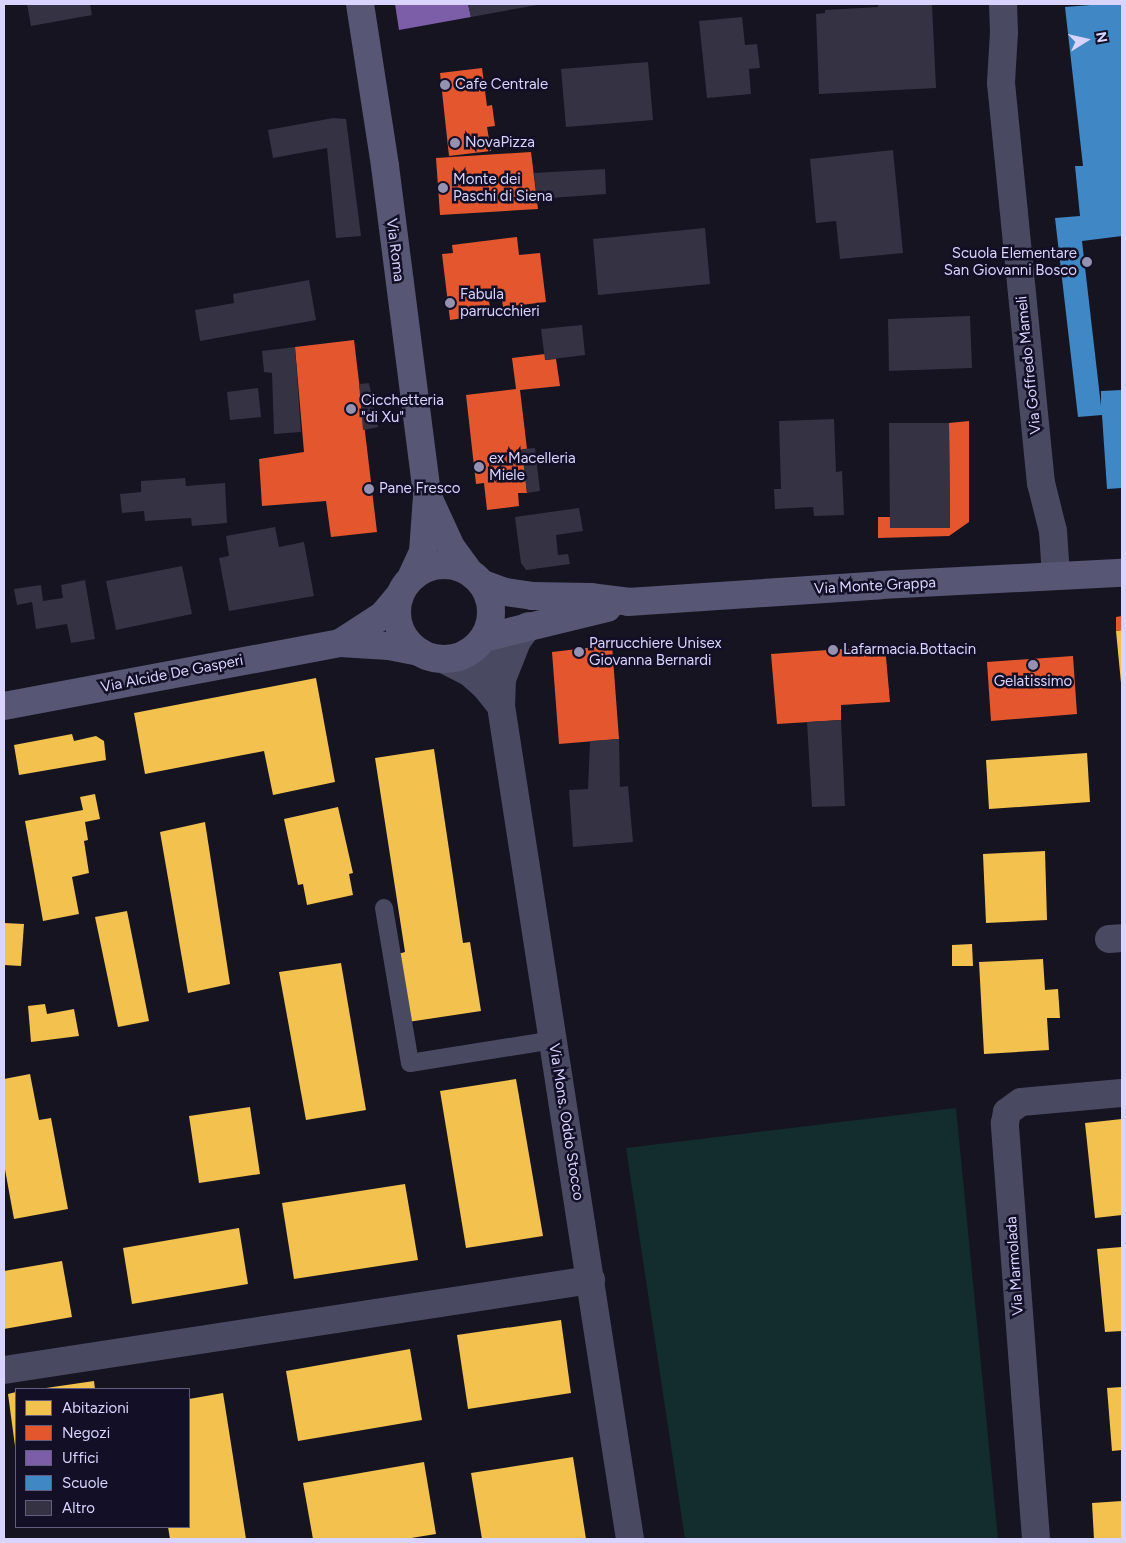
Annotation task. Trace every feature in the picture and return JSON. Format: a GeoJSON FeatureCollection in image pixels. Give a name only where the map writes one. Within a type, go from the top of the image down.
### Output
{"type":"FeatureCollection","features":[{"type":"Feature","properties":{"kind":"street","name":"Via Roma"},"geometry":{"type":"LineString","coordinates":[[360,4],[385,166],[427,496],[423,552],[406,586],[397,617],[404,637],[419,652]]}},
{"type":"Feature","properties":{"kind":"street","name":"Via Goffredo Mameli"},"geometry":{"type":"LineString","coordinates":[[1002,4],[1004,32],[1001,83],[1041,483],[1053,531],[1056,576]]}},
{"type":"Feature","properties":{"kind":"street","name":"Via Roma"},"geometry":{"type":"LineString","coordinates":[[427,496],[451,547],[489,594],[492,616],[483,639]]}},
{"type":"Feature","properties":{"kind":"street"},"geometry":{"type":"LineString","coordinates":[[406,586],[432,566],[456,565],[475,577]]}},
{"type":"Feature","properties":{"kind":"street","name":"Via Monte Grappa"},"geometry":{"type":"LineString","coordinates":[[483,639],[628,602],[881,585],[1122,573]]}},
{"type":"Feature","properties":{"kind":"street","name":"Via Monte Grappa"},"geometry":{"type":"LineString","coordinates":[[475,577],[505,592],[532,596],[590,598],[628,602]]}},
{"type":"Feature","properties":{"kind":"street","name":"Via Alcide De Gasperi"},"geometry":{"type":"LineString","coordinates":[[340,643],[383,615],[406,586]]}},
{"type":"Feature","properties":{"kind":"street"},"geometry":{"type":"LineString","coordinates":[[501,693],[517,641],[528,626]]}},
{"type":"Feature","properties":{"kind":"street"},"geometry":{"type":"LineString","coordinates":[[419,652],[427,657],[445,660],[466,654],[483,639],[501,693]]}},
{"type":"Feature","properties":{"kind":"street","name":"Via Alcide De Gasperi"},"geometry":{"type":"LineString","coordinates":[[4,706],[340,643],[389,646],[419,652]]}},
{"type":"Feature","properties":{"kind":"street","name":"Via Mons. Oddo Stocco"},"geometry":{"type":"LineString","coordinates":[[445,660],[470,674],[484,685],[501,693],[630,1539]]}},
{"type":"Feature","properties":{"kind":"street","name":"Via Marmolada"},"geometry":{"type":"LineString","coordinates":[[1036,1539],[1005,1123],[1007,1112],[1021,1102],[1122,1094]]}},
{"type":"Feature","properties":{"kind":"street"},"geometry":{"type":"LineString","coordinates":[[4,1370],[591,1280]]}},
{"type":"Feature","properties":{"kind":"lane"},"geometry":{"type":"LineString","coordinates":[[384,908],[410,1063],[554,1040]]}},
{"type":"Feature","properties":{"kind":"green space"},"geometry":{"type":"Polygon","coordinates":[[[956,1108],[998,1539],[685,1539],[626,1148],[956,1108]]]}},
{"type":"Feature","properties":{"kind":"building: Abitazioni"},"geometry":{"type":"Polygon","coordinates":[[[1122,630],[1122,683],[1121,683],[1116,631],[1122,630]]]}},
{"type":"Feature","properties":{"kind":"building: Abitazioni"},"geometry":{"type":"Polygon","coordinates":[[[316,678],[335,782],[273,795],[264,751],[145,774],[134,713],[316,678]]]}},
{"type":"Feature","properties":{"kind":"building: Abitazioni"},"geometry":{"type":"Polygon","coordinates":[[[72,734],[74,741],[96,736],[104,741],[106,760],[19,775],[14,745],[72,734]]]}},
{"type":"Feature","properties":{"kind":"building: Abitazioni"},"geometry":{"type":"Polygon","coordinates":[[[434,749],[463,943],[470,942],[481,1011],[408,1022],[398,954],[405,952],[375,758],[434,749]]]}},
{"type":"Feature","properties":{"kind":"building: Abitazioni"},"geometry":{"type":"Polygon","coordinates":[[[1087,753],[1090,802],[989,809],[986,760],[1087,753]]]}},
{"type":"Feature","properties":{"kind":"building: Abitazioni"},"geometry":{"type":"Polygon","coordinates":[[[95,794],[100,819],[85,822],[88,840],[84,841],[89,873],[72,877],[79,914],[43,921],[25,821],[83,810],[80,797],[95,794]]]}},
{"type":"Feature","properties":{"kind":"building: Abitazioni"},"geometry":{"type":"Polygon","coordinates":[[[338,807],[353,873],[349,874],[353,895],[307,905],[303,884],[298,885],[284,819],[338,807]]]}},
{"type":"Feature","properties":{"kind":"building: Abitazioni"},"geometry":{"type":"Polygon","coordinates":[[[205,822],[230,984],[188,993],[160,832],[205,822]]]}},
{"type":"Feature","properties":{"kind":"building: Abitazioni"},"geometry":{"type":"Polygon","coordinates":[[[1045,851],[1047,920],[986,923],[983,854],[1045,851]]]}},
{"type":"Feature","properties":{"kind":"building: Abitazioni"},"geometry":{"type":"Polygon","coordinates":[[[127,911],[149,1021],[118,1027],[95,917],[127,911]]]}},
{"type":"Feature","properties":{"kind":"building: Abitazioni"},"geometry":{"type":"Polygon","coordinates":[[[4,923],[24,924],[21,966],[4,965],[4,923]]]}},
{"type":"Feature","properties":{"kind":"building: Abitazioni"},"geometry":{"type":"Polygon","coordinates":[[[972,944],[973,966],[952,966],[952,945],[972,944]]]}},
{"type":"Feature","properties":{"kind":"building: Abitazioni"},"geometry":{"type":"Polygon","coordinates":[[[1043,959],[1045,990],[1058,989],[1060,1018],[1047,1018],[1049,1050],[984,1054],[979,962],[1043,959]]]}},
{"type":"Feature","properties":{"kind":"building: Abitazioni"},"geometry":{"type":"Polygon","coordinates":[[[341,963],[366,1110],[306,1120],[279,972],[341,963]]]}},
{"type":"Feature","properties":{"kind":"building: Abitazioni"},"geometry":{"type":"Polygon","coordinates":[[[45,1004],[47,1014],[74,1009],[79,1036],[31,1042],[28,1006],[45,1004]]]}},
{"type":"Feature","properties":{"kind":"building: Abitazioni"},"geometry":{"type":"Polygon","coordinates":[[[30,1074],[39,1120],[51,1118],[68,1209],[14,1219],[4,1164],[4,1079],[30,1074]]]}},
{"type":"Feature","properties":{"kind":"building: Abitazioni"},"geometry":{"type":"Polygon","coordinates":[[[516,1079],[543,1236],[466,1248],[440,1091],[516,1079]]]}},
{"type":"Feature","properties":{"kind":"building: Abitazioni"},"geometry":{"type":"Polygon","coordinates":[[[250,1107],[260,1174],[199,1183],[189,1116],[250,1107]]]}},
{"type":"Feature","properties":{"kind":"building: Abitazioni"},"geometry":{"type":"Polygon","coordinates":[[[1122,1119],[1122,1215],[1095,1218],[1085,1123],[1122,1119]]]}},
{"type":"Feature","properties":{"kind":"building: Abitazioni"},"geometry":{"type":"Polygon","coordinates":[[[405,1184],[418,1260],[294,1279],[282,1203],[405,1184]]]}},
{"type":"Feature","properties":{"kind":"building: Abitazioni"},"geometry":{"type":"Polygon","coordinates":[[[239,1228],[248,1284],[132,1304],[123,1248],[239,1228]]]}},
{"type":"Feature","properties":{"kind":"building: Abitazioni"},"geometry":{"type":"Polygon","coordinates":[[[1122,1247],[1122,1331],[1105,1332],[1097,1249],[1122,1247]]]}},
{"type":"Feature","properties":{"kind":"building: Abitazioni"},"geometry":{"type":"Polygon","coordinates":[[[62,1261],[72,1317],[4,1329],[4,1271],[62,1261]]]}},
{"type":"Feature","properties":{"kind":"building: Abitazioni"},"geometry":{"type":"Polygon","coordinates":[[[561,1320],[571,1393],[468,1409],[457,1335],[561,1320]]]}},
{"type":"Feature","properties":{"kind":"building: Abitazioni"},"geometry":{"type":"Polygon","coordinates":[[[410,1349],[422,1420],[298,1441],[286,1371],[410,1349]]]}},
{"type":"Feature","properties":{"kind":"building: Abitazioni"},"geometry":{"type":"Polygon","coordinates":[[[94,1381],[95,1388],[46,1388],[94,1381]]]}},
{"type":"Feature","properties":{"kind":"building: Abitazioni"},"geometry":{"type":"Polygon","coordinates":[[[1122,1387],[1122,1450],[1112,1451],[1107,1388],[1122,1387]]]}},
{"type":"Feature","properties":{"kind":"building: Abitazioni"},"geometry":{"type":"Polygon","coordinates":[[[15,1392],[15,1446],[8,1394],[15,1392]]]}},
{"type":"Feature","properties":{"kind":"building: Abitazioni"},"geometry":{"type":"Polygon","coordinates":[[[223,1393],[246,1539],[170,1539],[168,1528],[190,1528],[190,1399],[223,1393]]]}},
{"type":"Feature","properties":{"kind":"building: Abitazioni"},"geometry":{"type":"Polygon","coordinates":[[[573,1457],[586,1539],[482,1539],[471,1473],[573,1457]]]}},
{"type":"Feature","properties":{"kind":"building: Abitazioni"},"geometry":{"type":"Polygon","coordinates":[[[424,1462],[436,1534],[405,1539],[313,1539],[303,1483],[424,1462]]]}},
{"type":"Feature","properties":{"kind":"building: Abitazioni"},"geometry":{"type":"Polygon","coordinates":[[[1122,1501],[1122,1539],[1094,1539],[1092,1503],[1122,1501]]]}},
{"type":"Feature","properties":{"kind":"building: Negozi"},"geometry":{"type":"Polygon","coordinates":[[[482,68],[487,106],[492,105],[495,126],[487,127],[491,151],[449,156],[440,73],[482,68]]]}},
{"type":"Feature","properties":{"kind":"building: Negozi"},"geometry":{"type":"Polygon","coordinates":[[[531,152],[538,209],[440,215],[436,158],[531,152]]]}},
{"type":"Feature","properties":{"kind":"building: Negozi"},"geometry":{"type":"Polygon","coordinates":[[[517,237],[519,255],[540,253],[546,302],[503,307],[502,299],[489,301],[491,314],[450,320],[442,254],[453,253],[452,245],[517,237]]]}},
{"type":"Feature","properties":{"kind":"building: Negozi"},"geometry":{"type":"Polygon","coordinates":[[[354,340],[377,532],[331,537],[326,501],[262,506],[259,459],[304,452],[295,347],[354,340]]]}},
{"type":"Feature","properties":{"kind":"building: Negozi"},"geometry":{"type":"Polygon","coordinates":[[[545,354],[545,360],[556,359],[560,386],[520,390],[527,449],[522,449],[527,493],[518,493],[519,506],[487,510],[484,483],[476,484],[466,395],[516,389],[512,358],[545,354]]]}},
{"type":"Feature","properties":{"kind":"building: Negozi"},"geometry":{"type":"Polygon","coordinates":[[[969,421],[969,522],[949,536],[878,538],[878,517],[890,517],[890,528],[950,528],[949,423],[969,421]]]}},
{"type":"Feature","properties":{"kind":"building: Negozi"},"geometry":{"type":"Polygon","coordinates":[[[1122,616],[1122,630],[1116,631],[1116,617],[1122,616]]]}},
{"type":"Feature","properties":{"kind":"building: Negozi"},"geometry":{"type":"Polygon","coordinates":[[[612,645],[619,739],[559,744],[552,652],[612,645]]]}},
{"type":"Feature","properties":{"kind":"building: Negozi"},"geometry":{"type":"Polygon","coordinates":[[[885,646],[890,702],[841,705],[841,720],[777,724],[771,654],[885,646]]]}},
{"type":"Feature","properties":{"kind":"building: Negozi"},"geometry":{"type":"Polygon","coordinates":[[[1073,656],[1077,714],[991,721],[987,662],[1073,656]]]}},
{"type":"Feature","properties":{"kind":"building: Uffici"},"geometry":{"type":"Polygon","coordinates":[[[395,4],[468,4],[471,17],[399,30],[395,4]]]}},
{"type":"Feature","properties":{"kind":"building: Scuole"},"geometry":{"type":"Polygon","coordinates":[[[1122,4],[1122,236],[1082,241],[1101,406],[1101,391],[1122,390],[1122,488],[1107,489],[1102,415],[1078,417],[1055,218],[1080,216],[1075,166],[1083,166],[1065,7],[1122,4]]]}},
{"type":"Feature","properties":{"kind":"building: Altro"},"geometry":{"type":"Polygon","coordinates":[[[27,4],[90,4],[92,15],[31,26],[27,4]]]}},
{"type":"Feature","properties":{"kind":"building: Altro"},"geometry":{"type":"Polygon","coordinates":[[[468,4],[537,4],[537,5],[471,17],[468,4]]]}},
{"type":"Feature","properties":{"kind":"building: Altro"},"geometry":{"type":"Polygon","coordinates":[[[878,4],[932,4],[936,88],[819,94],[816,14],[825,13],[825,10],[878,7],[878,4]]]}},
{"type":"Feature","properties":{"kind":"building: Altro"},"geometry":{"type":"Polygon","coordinates":[[[742,17],[745,45],[757,44],[760,68],[749,69],[751,94],[707,98],[699,21],[742,17]]]}},
{"type":"Feature","properties":{"kind":"building: Altro"},"geometry":{"type":"Polygon","coordinates":[[[648,62],[653,120],[566,127],[561,69],[648,62]]]}},
{"type":"Feature","properties":{"kind":"building: Altro"},"geometry":{"type":"Polygon","coordinates":[[[333,118],[346,119],[361,236],[336,238],[327,148],[273,158],[268,130],[333,118]]]}},
{"type":"Feature","properties":{"kind":"building: Altro"},"geometry":{"type":"Polygon","coordinates":[[[893,150],[903,253],[840,259],[836,221],[816,223],[810,159],[893,150]]]}},
{"type":"Feature","properties":{"kind":"building: Altro"},"geometry":{"type":"Polygon","coordinates":[[[605,169],[606,194],[537,199],[534,173],[605,169]]]}},
{"type":"Feature","properties":{"kind":"building: Altro"},"geometry":{"type":"Polygon","coordinates":[[[705,228],[710,284],[598,295],[593,239],[705,228]]]}},
{"type":"Feature","properties":{"kind":"building: Altro"},"geometry":{"type":"Polygon","coordinates":[[[309,280],[316,320],[200,341],[195,310],[234,303],[233,294],[309,280]]]}},
{"type":"Feature","properties":{"kind":"building: Altro"},"geometry":{"type":"Polygon","coordinates":[[[970,316],[972,368],[889,371],[888,319],[970,316]]]}},
{"type":"Feature","properties":{"kind":"building: Altro"},"geometry":{"type":"Polygon","coordinates":[[[582,325],[585,355],[545,360],[541,329],[582,325]]]}},
{"type":"Feature","properties":{"kind":"building: Altro"},"geometry":{"type":"Polygon","coordinates":[[[295,347],[301,432],[274,434],[272,373],[264,372],[262,351],[295,347]]]}},
{"type":"Feature","properties":{"kind":"building: Altro"},"geometry":{"type":"Polygon","coordinates":[[[369,383],[378,427],[363,430],[359,384],[369,383]]]}},
{"type":"Feature","properties":{"kind":"building: Altro"},"geometry":{"type":"Polygon","coordinates":[[[258,388],[261,417],[230,420],[227,392],[258,388]]]}},
{"type":"Feature","properties":{"kind":"building: Altro"},"geometry":{"type":"Polygon","coordinates":[[[834,419],[836,472],[842,471],[844,515],[814,516],[813,507],[775,509],[774,489],[781,489],[779,421],[834,419]]]}},
{"type":"Feature","properties":{"kind":"building: Altro"},"geometry":{"type":"Polygon","coordinates":[[[889,423],[949,423],[950,528],[890,528],[889,423]]]}},
{"type":"Feature","properties":{"kind":"building: Altro"},"geometry":{"type":"Polygon","coordinates":[[[535,448],[540,491],[527,493],[522,449],[535,448]]]}},
{"type":"Feature","properties":{"kind":"building: Altro"},"geometry":{"type":"Polygon","coordinates":[[[185,478],[186,486],[225,483],[227,523],[192,526],[191,518],[145,521],[144,511],[122,513],[120,494],[141,492],[141,481],[185,478]]]}},
{"type":"Feature","properties":{"kind":"building: Altro"},"geometry":{"type":"Polygon","coordinates":[[[579,508],[583,531],[556,535],[558,555],[568,554],[570,564],[526,570],[521,563],[515,517],[579,508]]]}},
{"type":"Feature","properties":{"kind":"building: Altro"},"geometry":{"type":"Polygon","coordinates":[[[275,527],[279,547],[304,542],[314,596],[229,611],[219,558],[229,556],[226,536],[275,527]]]}},
{"type":"Feature","properties":{"kind":"building: Altro"},"geometry":{"type":"Polygon","coordinates":[[[182,566],[192,614],[116,630],[106,581],[182,566]]]}},
{"type":"Feature","properties":{"kind":"building: Altro"},"geometry":{"type":"Polygon","coordinates":[[[85,580],[95,639],[71,643],[67,624],[36,629],[32,602],[17,605],[14,589],[41,585],[43,601],[63,598],[61,585],[85,580]]]}},
{"type":"Feature","properties":{"kind":"building: Altro"},"geometry":{"type":"Polygon","coordinates":[[[841,720],[845,806],[812,807],[807,722],[841,720]]]}},
{"type":"Feature","properties":{"kind":"building: Altro"},"geometry":{"type":"Polygon","coordinates":[[[619,739],[620,787],[628,786],[633,842],[573,847],[569,790],[588,789],[590,741],[619,739]]]}},
{"type":"Feature","properties":{"kind":"place","name":"Cafe Centrale"},"geometry":{"type":"Point","coordinates":[445,85]}},
{"type":"Feature","properties":{"kind":"place","name":"NovaPizza"},"geometry":{"type":"Point","coordinates":[455,143]}},
{"type":"Feature","properties":{"kind":"place","name":"Monte dei Paschi di Siena"},"geometry":{"type":"Point","coordinates":[443,188]}},
{"type":"Feature","properties":{"kind":"place","name":"Scuola Elementare San Giovanni Bosco"},"geometry":{"type":"Point","coordinates":[1087,262]}},
{"type":"Feature","properties":{"kind":"place","name":"Fabula parrucchieri"},"geometry":{"type":"Point","coordinates":[450,303]}},
{"type":"Feature","properties":{"kind":"place","name":"Cicchetteria \"di Xu\""},"geometry":{"type":"Point","coordinates":[351,409]}},
{"type":"Feature","properties":{"kind":"place","name":"ex Macelleria Miele"},"geometry":{"type":"Point","coordinates":[479,467]}},
{"type":"Feature","properties":{"kind":"place","name":"Pane Fresco"},"geometry":{"type":"Point","coordinates":[369,489]}},
{"type":"Feature","properties":{"kind":"place","name":"Lafarmacia.Bottacin"},"geometry":{"type":"Point","coordinates":[833,650]}},
{"type":"Feature","properties":{"kind":"place","name":"Parrucchiere Unisex Giovanna Bernardi"},"geometry":{"type":"Point","coordinates":[579,652]}},
{"type":"Feature","properties":{"kind":"place","name":"Gelatissimo"},"geometry":{"type":"Point","coordinates":[1033,665]}}]}
